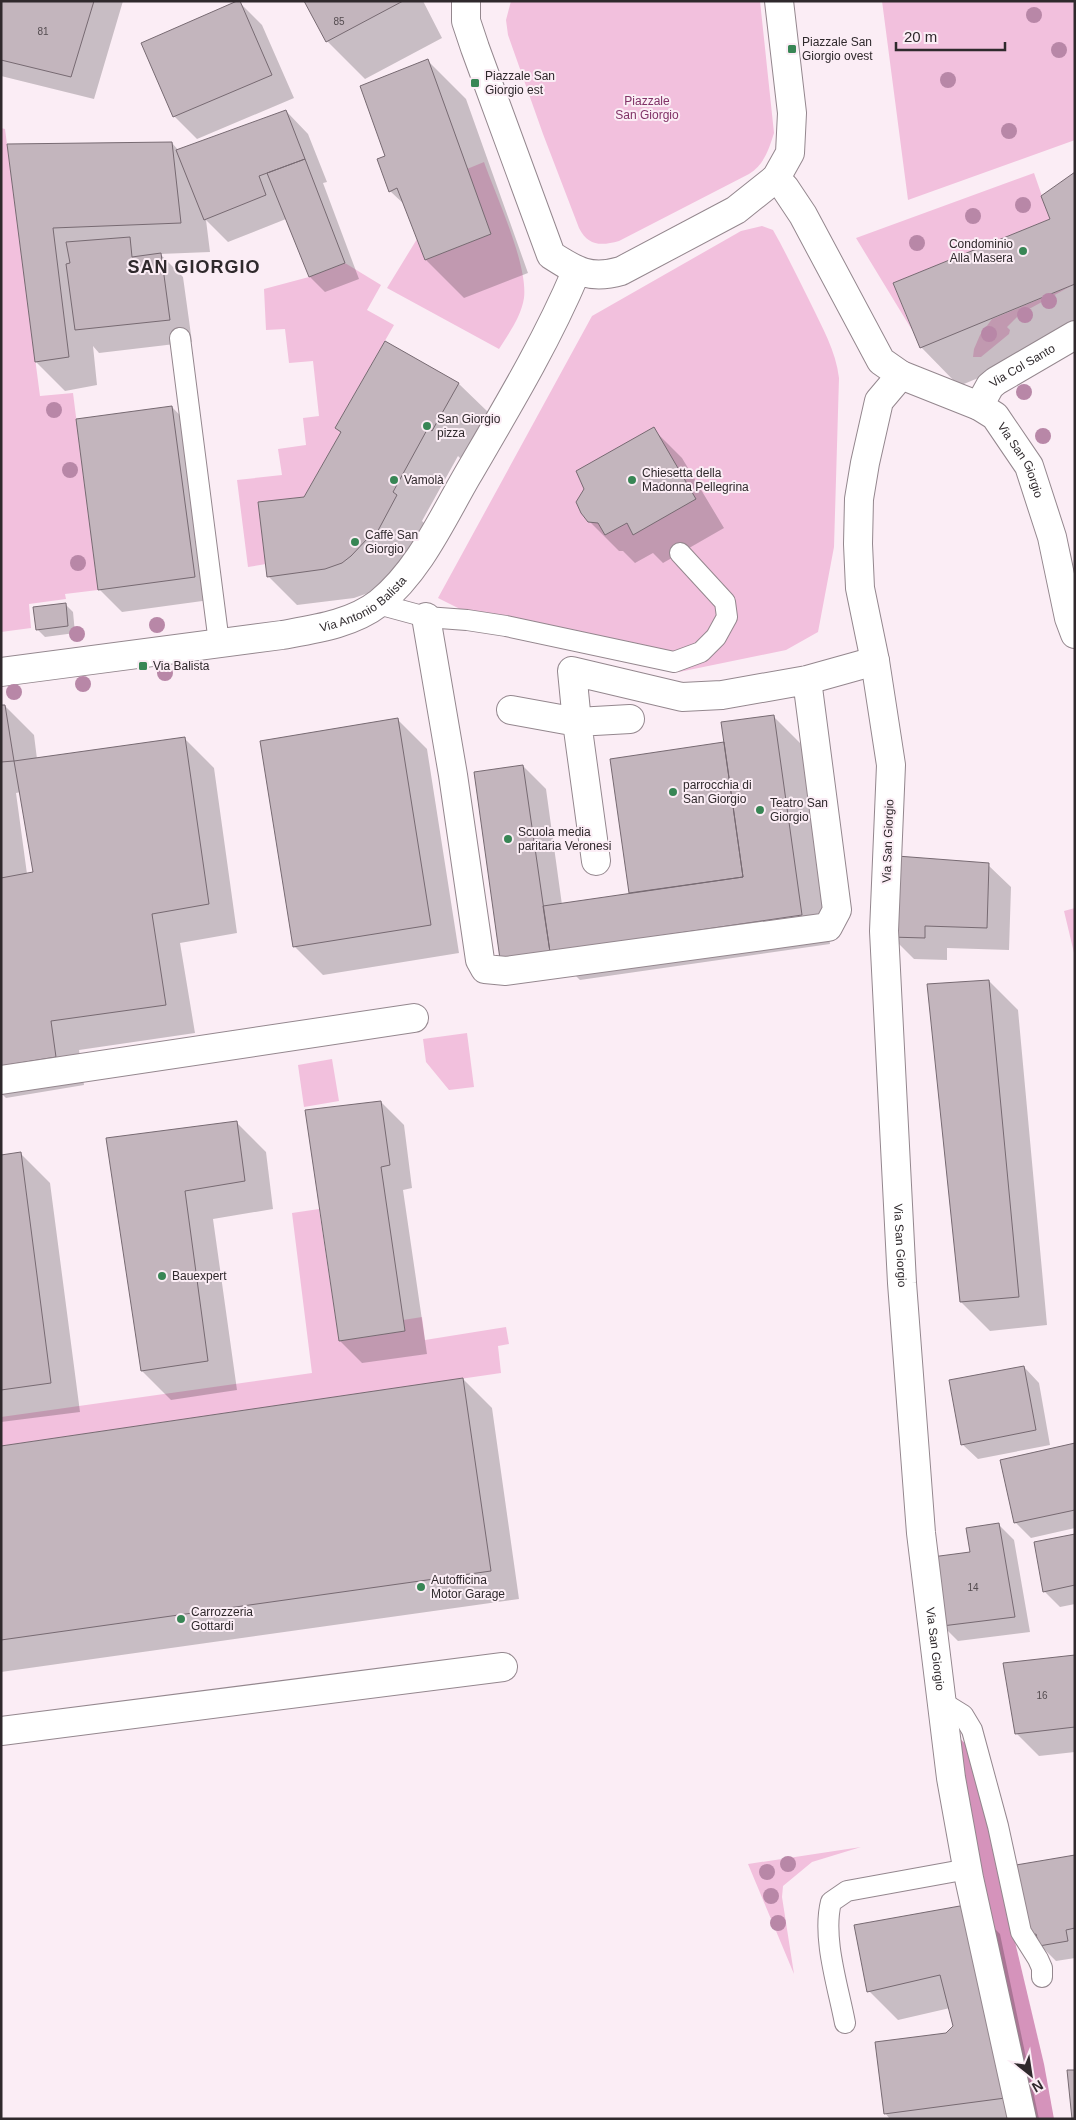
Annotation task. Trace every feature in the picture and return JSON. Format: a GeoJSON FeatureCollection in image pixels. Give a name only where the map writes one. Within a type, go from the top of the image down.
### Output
{"type":"FeatureCollection","features":[{"type":"Feature","properties":{"kind":"street"},"geometry":{"type":"LineString","coordinates":[[466,1],[466,21],[475,48],[552,254],[576,272],[601,276],[621,270],[736,210],[776,178],[790,153],[792,113],[779,1]]}},
{"type":"Feature","properties":{"kind":"street","name":"Via San Giorgio"},"geometry":{"type":"LineString","coordinates":[[776,178],[803,215],[881,361],[901,375],[979,406],[994,416],[1029,466],[1052,538],[1069,618],[1075,634]]}},
{"type":"Feature","properties":{"kind":"street","name":"Via Antonio Balista"},"geometry":{"type":"LineString","coordinates":[[1,672],[219,643],[326,626],[353,618],[378,604],[403,581],[426,546],[537,352],[576,272]]}},
{"type":"Feature","properties":{"kind":"street","name":"Via Col Santo"},"geometry":{"type":"LineString","coordinates":[[979,406],[996,380],[1075,335]]}},
{"type":"Feature","properties":{"kind":"street","name":"Via San Giorgio"},"geometry":{"type":"LineString","coordinates":[[901,375],[879,401],[859,499],[858,544],[860,588],[875,661],[891,765],[884,931],[902,1283],[921,1533],[951,1778],[968,1869],[1022,2119]]}},
{"type":"Feature","properties":{"kind":"street"},"geometry":{"type":"LineString","coordinates":[[426,617],[453,720],[480,960],[485,969],[506,971],[828,927],[837,910],[807,680]]}},
{"type":"Feature","properties":{"kind":"street"},"geometry":{"type":"LineString","coordinates":[[596,861],[572,671],[682,697],[718,702],[875,661]]}},
{"type":"Feature","properties":{"kind":"street"},"geometry":{"type":"LineString","coordinates":[[511,710],[577,722],[630,720]]}},
{"type":"Feature","properties":{"kind":"street"},"geometry":{"type":"LineString","coordinates":[[1,1080],[414,1018]]}},
{"type":"Feature","properties":{"kind":"street"},"geometry":{"type":"LineString","coordinates":[[1,1731],[503,1667]]}},
{"type":"Feature","properties":{"kind":"lane"},"geometry":{"type":"LineString","coordinates":[[180,338],[219,643]]}},
{"type":"Feature","properties":{"kind":"lane"},"geometry":{"type":"LineString","coordinates":[[378,604],[426,617],[467,620],[506,626],[674,662],[701,652],[716,637],[727,617],[725,602],[680,553]]}},
{"type":"Feature","properties":{"kind":"lane"},"geometry":{"type":"LineString","coordinates":[[942,1702],[963,1715],[972,1730],[998,1826],[1021,1932],[1038,1959],[1042,1968],[1042,1977]]}},
{"type":"Feature","properties":{"kind":"lane"},"geometry":{"type":"LineString","coordinates":[[845,2023],[830,1947],[827,1917],[831,1902],[847,1891],[968,1869]]}},
{"type":"Feature","properties":{"kind":"green space","name":"Piazzale San Giorgio"},"geometry":{"type":"Polygon","coordinates":[[[511,1],[760,1],[774,133],[768,151],[759,166],[749,174],[619,241],[601,244],[591,241],[579,228],[508,35],[506,20],[511,1]]]}},
{"type":"Feature","properties":{"kind":"green space"},"geometry":{"type":"Polygon","coordinates":[[[882,1],[1073,1],[1075,7],[1075,140],[908,200],[882,1]]]}},
{"type":"Feature","properties":{"kind":"green space"},"geometry":{"type":"Polygon","coordinates":[[[1,128],[5,129],[40,396],[73,393],[98,590],[65,594],[66,599],[29,604],[31,628],[1,632],[1,128]]]}},
{"type":"Feature","properties":{"kind":"green space"},"geometry":{"type":"Polygon","coordinates":[[[484,162],[516,249],[524,284],[524,298],[520,312],[499,349],[387,288],[417,239],[425,260],[491,234],[467,169],[484,162]]]}},
{"type":"Feature","properties":{"kind":"green space"},"geometry":{"type":"Polygon","coordinates":[[[1034,173],[1050,219],[893,283],[912,330],[856,238],[1034,173]]]}},
{"type":"Feature","properties":{"kind":"green space"},"geometry":{"type":"Polygon","coordinates":[[[762,226],[773,230],[792,266],[828,339],[835,358],[839,378],[834,547],[818,632],[786,650],[679,672],[531,642],[467,620],[458,608],[438,598],[592,316],[741,231],[762,226]]]}},
{"type":"Feature","properties":{"kind":"green space"},"geometry":{"type":"Polygon","coordinates":[[[345,263],[381,285],[367,310],[394,325],[335,428],[341,432],[304,497],[258,502],[266,564],[248,567],[237,480],[282,475],[278,449],[306,445],[303,418],[319,416],[313,361],[289,363],[285,329],[266,330],[264,289],[309,277],[345,263]]]}},
{"type":"Feature","properties":{"kind":"green space"},"geometry":{"type":"Polygon","coordinates":[[[1071,286],[1020,314],[1007,327],[1010,330],[1009,334],[981,357],[973,357],[980,335],[992,319],[1071,286]]]}},
{"type":"Feature","properties":{"kind":"green space"},"geometry":{"type":"Polygon","coordinates":[[[1075,908],[1075,957],[1064,911],[1075,908]]]}},
{"type":"Feature","properties":{"kind":"green space"},"geometry":{"type":"Polygon","coordinates":[[[467,1033],[474,1087],[449,1090],[426,1062],[423,1039],[467,1033]]]}},
{"type":"Feature","properties":{"kind":"green space"},"geometry":{"type":"Polygon","coordinates":[[[332,1059],[339,1101],[304,1107],[298,1065],[332,1059]]]}},
{"type":"Feature","properties":{"kind":"green space"},"geometry":{"type":"Polygon","coordinates":[[[319,1209],[339,1341],[405,1331],[403,1320],[422,1317],[425,1340],[506,1327],[509,1344],[498,1346],[501,1373],[1,1446],[1,1417],[312,1373],[292,1213],[319,1209]]]}},
{"type":"Feature","properties":{"kind":"green space"},"geometry":{"type":"Polygon","coordinates":[[[861,1847],[812,1862],[783,1886],[782,1897],[794,1974],[748,1864],[861,1847]]]}},
{"type":"Feature","properties":{"kind":"shaded area"},"geometry":{"type":"Polygon","coordinates":[[[955,1733],[969,1748],[1044,2064],[1054,2119],[1031,2119],[980,1881],[955,1733]]]}},
{"type":"Feature","properties":{"kind":"building"},"geometry":{"type":"Polygon","coordinates":[[[1,1],[94,1],[71,77],[1,60],[1,1]]]}},
{"type":"Feature","properties":{"kind":"building"},"geometry":{"type":"Polygon","coordinates":[[[240,1],[272,75],[173,117],[141,43],[240,1]]]}},
{"type":"Feature","properties":{"kind":"building"},"geometry":{"type":"Polygon","coordinates":[[[304,1],[403,1],[326,42],[304,1]]]}},
{"type":"Feature","properties":{"kind":"building"},"geometry":{"type":"Polygon","coordinates":[[[428,59],[491,234],[425,260],[397,188],[389,192],[377,159],[385,156],[360,86],[428,59]]]}},
{"type":"Feature","properties":{"kind":"building"},"geometry":{"type":"Polygon","coordinates":[[[286,110],[305,159],[259,176],[266,195],[204,220],[176,150],[286,110]]]}},
{"type":"Feature","properties":{"kind":"building"},"geometry":{"type":"Polygon","coordinates":[[[172,142],[181,223],[53,228],[69,357],[35,362],[7,144],[172,142]]]}},
{"type":"Feature","properties":{"kind":"building"},"geometry":{"type":"Polygon","coordinates":[[[305,159],[345,263],[309,277],[267,173],[305,159]]]}},
{"type":"Feature","properties":{"kind":"building","name":"Condominio Alla Masera"},"geometry":{"type":"Polygon","coordinates":[[[1075,172],[1075,284],[920,348],[893,283],[1050,219],[1041,196],[1075,172]]]}},
{"type":"Feature","properties":{"kind":"building"},"geometry":{"type":"Polygon","coordinates":[[[130,237],[132,257],[161,253],[170,320],[75,330],[66,264],[70,263],[66,242],[130,237]]]}},
{"type":"Feature","properties":{"kind":"building"},"geometry":{"type":"Polygon","coordinates":[[[385,341],[459,383],[432,431],[428,428],[393,492],[397,495],[373,540],[369,537],[342,563],[325,569],[267,577],[258,502],[304,497],[341,432],[335,428],[385,341]]]}},
{"type":"Feature","properties":{"kind":"building"},"geometry":{"type":"Polygon","coordinates":[[[172,406],[195,577],[98,590],[76,419],[172,406]]]}},
{"type":"Feature","properties":{"kind":"building","name":"Chiesetta della Madonna Pellegrina"},"geometry":{"type":"Polygon","coordinates":[[[654,427],[696,499],[633,535],[627,523],[605,535],[598,523],[588,522],[576,502],[584,489],[576,471],[654,427]]]}},
{"type":"Feature","properties":{"kind":"building"},"geometry":{"type":"Polygon","coordinates":[[[66,603],[68,626],[36,630],[33,607],[66,603]]]}},
{"type":"Feature","properties":{"kind":"building"},"geometry":{"type":"Polygon","coordinates":[[[1,705],[5,705],[14,761],[1,762],[1,705]]]}},
{"type":"Feature","properties":{"kind":"building","name":"Teatro San Giorgio"},"geometry":{"type":"Polygon","coordinates":[[[774,715],[802,915],[550,952],[543,906],[743,877],[721,722],[774,715]]]}},
{"type":"Feature","properties":{"kind":"building"},"geometry":{"type":"Polygon","coordinates":[[[398,718],[431,925],[293,947],[260,741],[398,718]]]}},
{"type":"Feature","properties":{"kind":"building"},"geometry":{"type":"Polygon","coordinates":[[[185,737],[209,904],[152,914],[166,1005],[51,1021],[56,1057],[1,1066],[1,878],[33,872],[14,761],[185,737]]]}},
{"type":"Feature","properties":{"kind":"building","name":"parrocchia di San Giorgio"},"geometry":{"type":"Polygon","coordinates":[[[724,742],[743,877],[629,893],[610,759],[724,742]]]}},
{"type":"Feature","properties":{"kind":"building","name":"Scuola media paritaria Veronesi"},"geometry":{"type":"Polygon","coordinates":[[[523,765],[550,952],[500,959],[474,772],[523,765]]]}},
{"type":"Feature","properties":{"kind":"building"},"geometry":{"type":"Polygon","coordinates":[[[897,856],[989,863],[987,928],[925,926],[925,938],[890,937],[897,856]]]}},
{"type":"Feature","properties":{"kind":"building"},"geometry":{"type":"Polygon","coordinates":[[[989,980],[1019,1297],[960,1302],[927,984],[989,980]]]}},
{"type":"Feature","properties":{"kind":"building"},"geometry":{"type":"Polygon","coordinates":[[[381,1101],[390,1165],[381,1167],[405,1331],[339,1341],[305,1110],[381,1101]]]}},
{"type":"Feature","properties":{"kind":"building","name":"Bauexpert"},"geometry":{"type":"Polygon","coordinates":[[[237,1121],[245,1181],[185,1191],[208,1361],[141,1371],[106,1138],[237,1121]]]}},
{"type":"Feature","properties":{"kind":"building"},"geometry":{"type":"Polygon","coordinates":[[[21,1152],[51,1383],[1,1390],[1,1155],[21,1152]]]}},
{"type":"Feature","properties":{"kind":"building"},"geometry":{"type":"Polygon","coordinates":[[[1024,1366],[1036,1430],[961,1445],[949,1380],[1024,1366]]]}},
{"type":"Feature","properties":{"kind":"building"},"geometry":{"type":"Polygon","coordinates":[[[463,1378],[491,1571],[1,1640],[1,1446],[463,1378]]]}},
{"type":"Feature","properties":{"kind":"building"},"geometry":{"type":"Polygon","coordinates":[[[1075,1443],[1075,1510],[1014,1523],[1000,1460],[1075,1443]]]}},
{"type":"Feature","properties":{"kind":"building"},"geometry":{"type":"Polygon","coordinates":[[[999,1523],[1015,1617],[942,1626],[932,1557],[970,1552],[966,1528],[999,1523]]]}},
{"type":"Feature","properties":{"kind":"building"},"geometry":{"type":"Polygon","coordinates":[[[1075,1534],[1075,1585],[1043,1592],[1034,1542],[1075,1534]]]}},
{"type":"Feature","properties":{"kind":"building"},"geometry":{"type":"Polygon","coordinates":[[[1075,1655],[1075,1727],[1015,1734],[1003,1663],[1075,1655]]]}},
{"type":"Feature","properties":{"kind":"building"},"geometry":{"type":"Polygon","coordinates":[[[1075,1855],[1075,1928],[1066,1930],[1068,1941],[1039,1946],[1036,1934],[1029,1936],[1016,1865],[1075,1855]]]}},
{"type":"Feature","properties":{"kind":"building"},"geometry":{"type":"Polygon","coordinates":[[[971,1904],[1013,2097],[884,2114],[875,2042],[946,2033],[953,2026],[940,1975],[867,1992],[854,1925],[971,1904]]]}},
{"type":"Feature","properties":{"kind":"building"},"geometry":{"type":"Polygon","coordinates":[[[1067,2070],[1075,2070],[1075,2119],[1072,2119],[1067,2070]]]}},
{"type":"Feature","properties":{"kind":"place","name":"Piazzale San Giorgio ovest"},"geometry":{"type":"Point","coordinates":[792,49]}},
{"type":"Feature","properties":{"kind":"place","name":"Piazzale San Giorgio est"},"geometry":{"type":"Point","coordinates":[475,83]}},
{"type":"Feature","properties":{"kind":"place","name":"Condominio Alla Masera"},"geometry":{"type":"Point","coordinates":[1023,251]}},
{"type":"Feature","properties":{"kind":"place","name":"San Giorgio pizza"},"geometry":{"type":"Point","coordinates":[427,426]}},
{"type":"Feature","properties":{"kind":"place","name":"Vamolà"},"geometry":{"type":"Point","coordinates":[394,480]}},
{"type":"Feature","properties":{"kind":"place","name":"Chiesetta della Madonna Pellegrina"},"geometry":{"type":"Point","coordinates":[632,480]}},
{"type":"Feature","properties":{"kind":"place","name":"Caffè San Giorgio"},"geometry":{"type":"Point","coordinates":[355,542]}},
{"type":"Feature","properties":{"kind":"place","name":"Via Balista"},"geometry":{"type":"Point","coordinates":[143,666]}},
{"type":"Feature","properties":{"kind":"place","name":"parrocchia di San Giorgio"},"geometry":{"type":"Point","coordinates":[673,792]}},
{"type":"Feature","properties":{"kind":"place","name":"Teatro San Giorgio"},"geometry":{"type":"Point","coordinates":[760,810]}},
{"type":"Feature","properties":{"kind":"place","name":"Scuola media paritaria Veronesi"},"geometry":{"type":"Point","coordinates":[508,839]}},
{"type":"Feature","properties":{"kind":"place","name":"Bauexpert"},"geometry":{"type":"Point","coordinates":[162,1276]}},
{"type":"Feature","properties":{"kind":"place","name":"Autofficina Motor Garage"},"geometry":{"type":"Point","coordinates":[421,1587]}},
{"type":"Feature","properties":{"kind":"place","name":"Carrozzeria Gottardi"},"geometry":{"type":"Point","coordinates":[181,1619]}},
{"type":"Feature","properties":{"kind":"district","name":"SAN GIORGIO"},"geometry":{"type":"Point","coordinates":[194,267]}}]}
